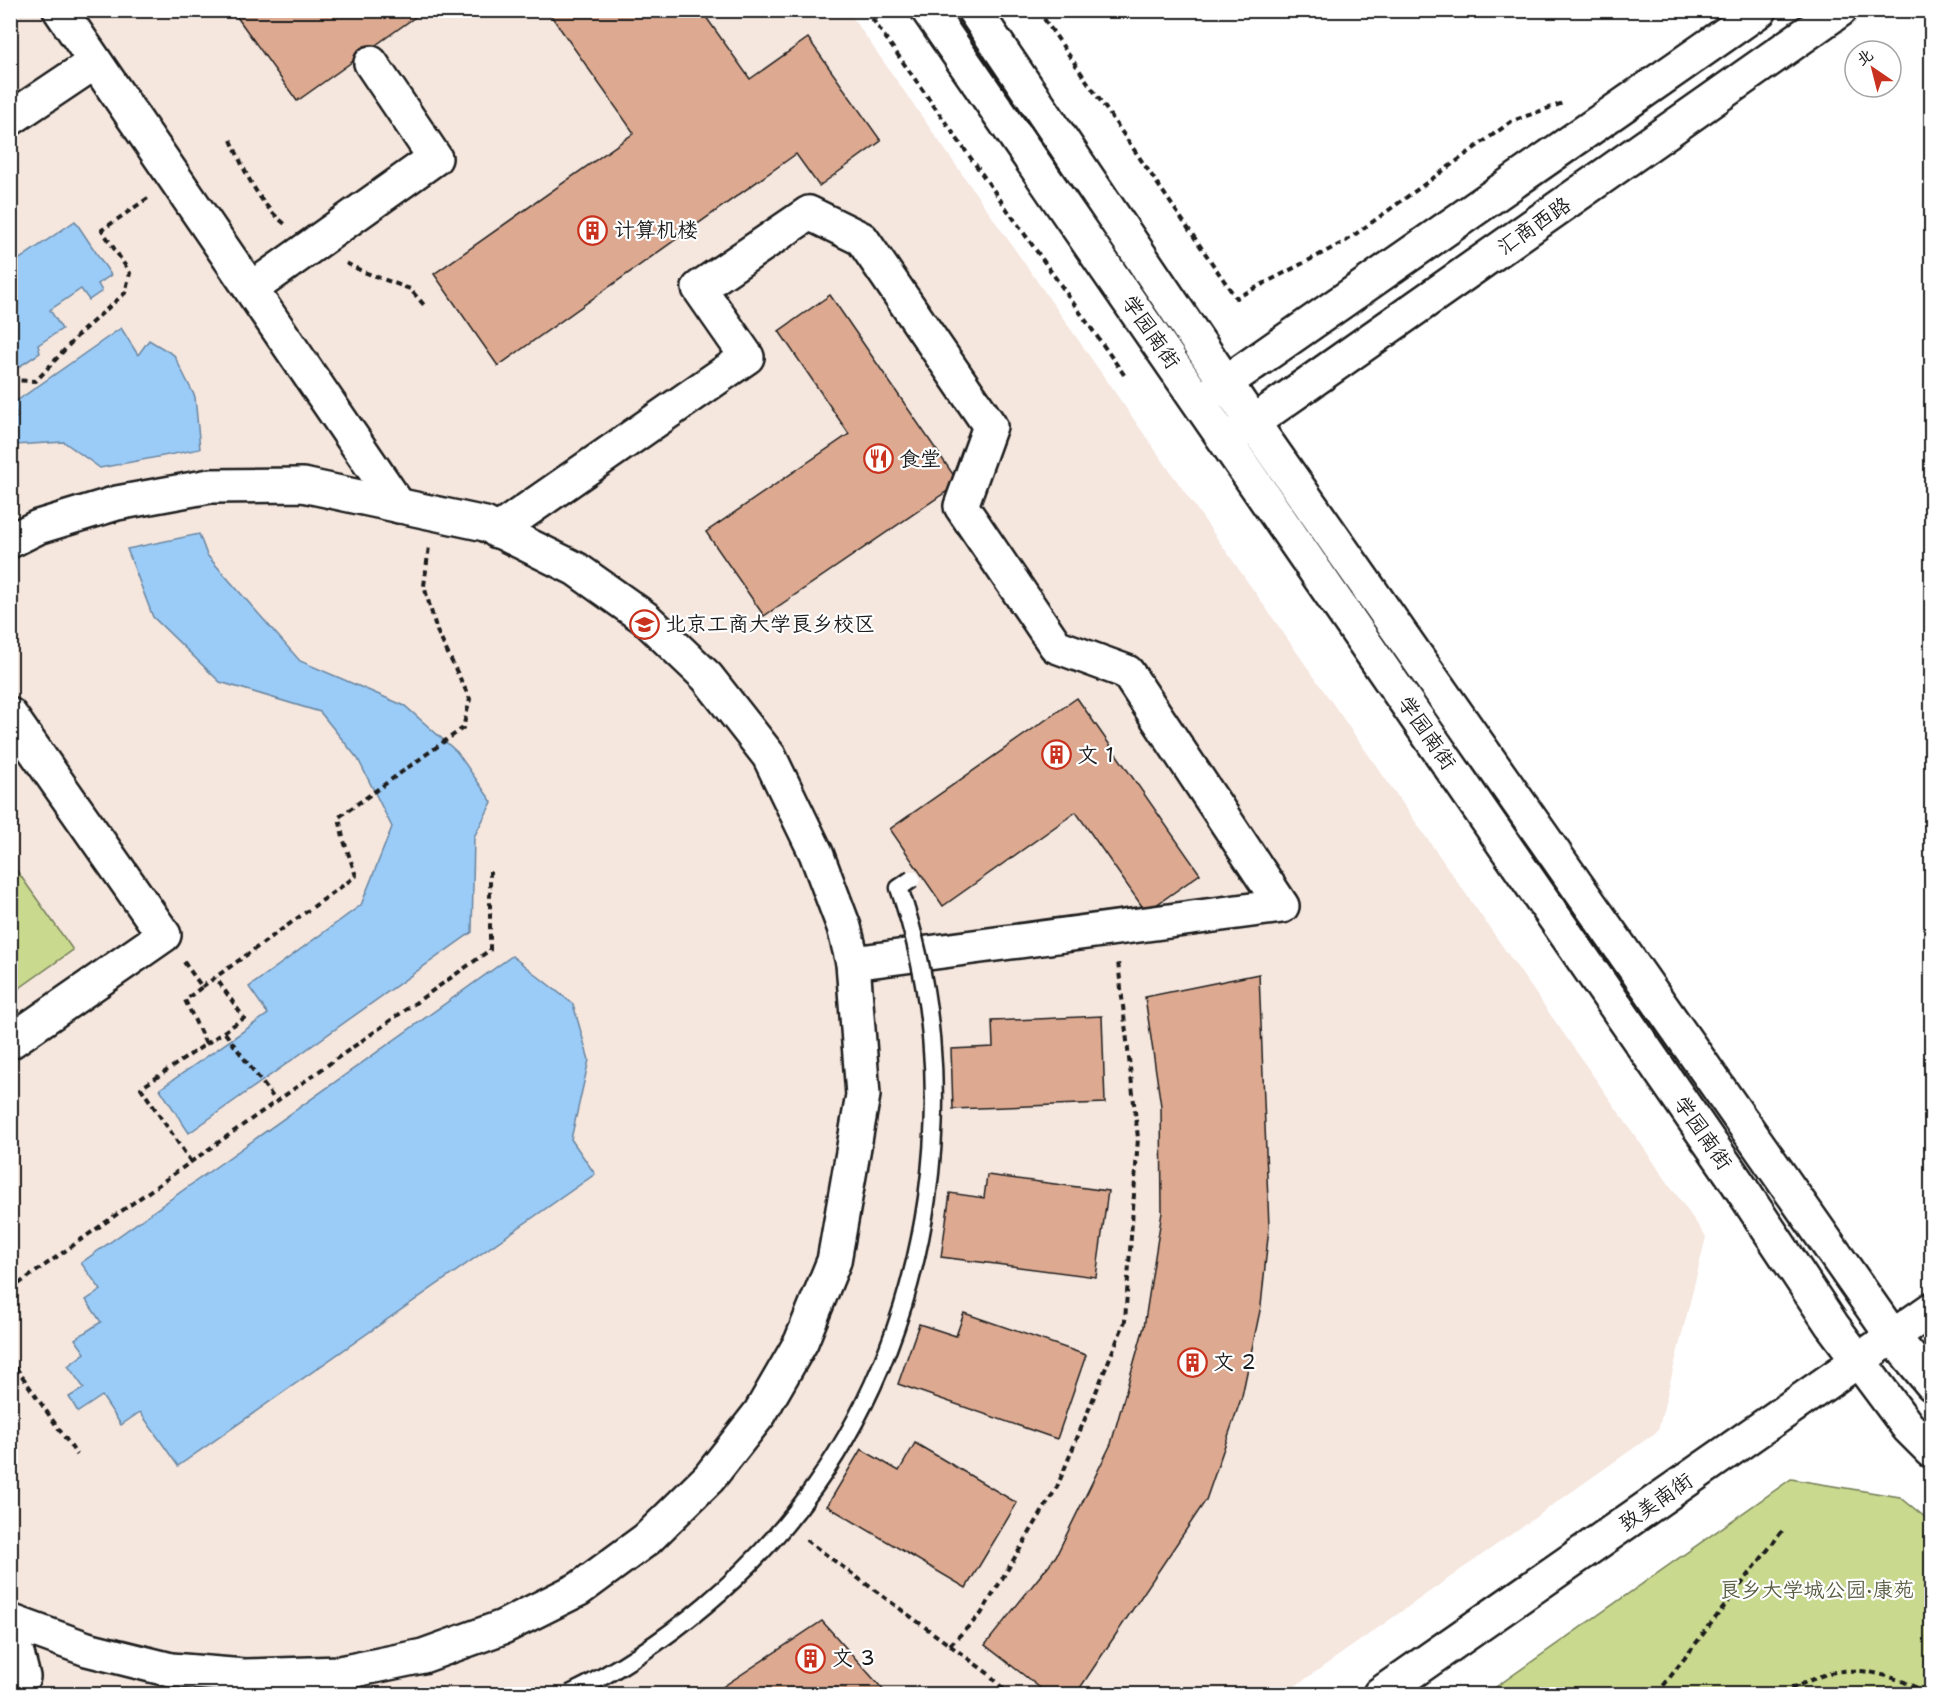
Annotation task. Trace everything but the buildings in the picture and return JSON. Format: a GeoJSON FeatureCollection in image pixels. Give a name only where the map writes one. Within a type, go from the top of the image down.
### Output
{"type":"FeatureCollection","features":[{"type":"Feature","properties":{"kind":"street"},"geometry":{"type":"LineString","coordinates":[[60,10],[399,506]]}},
{"type":"Feature","properties":{"kind":"street","name":"学园南街"},"geometry":{"type":"LineString","coordinates":[[928,10],[1730,1172],[1832,1325],[1908,1427],[1932,1451]]}},
{"type":"Feature","properties":{"kind":"street","name":"学园南街"},"geometry":{"type":"LineString","coordinates":[[974,10],[1253,423],[1893,1337],[1932,1384]]}},
{"type":"Feature","properties":{"kind":"street"},"geometry":{"type":"LineString","coordinates":[[1199,400],[1226,384],[1760,10]]}},
{"type":"Feature","properties":{"kind":"street","name":"汇商西路"},"geometry":{"type":"LineString","coordinates":[[1226,441],[1840,10]]}},
{"type":"Feature","properties":{"kind":"street"},"geometry":{"type":"LineString","coordinates":[[10,119],[95,62]]}},
{"type":"Feature","properties":{"kind":"street"},"geometry":{"type":"LineString","coordinates":[[251,289],[435,158],[371,63]]}},
{"type":"Feature","properties":{"kind":"street"},"geometry":{"type":"LineString","coordinates":[[497,531],[747,357],[699,288],[809,213],[862,239],[990,426],[961,506],[1056,646],[1127,672],[1282,906],[852,963]]}},
{"type":"Feature","properties":{"kind":"street"},"geometry":{"type":"LineString","coordinates":[[10,541],[38,527],[117,502],[210,486],[303,485],[485,524],[576,569],[645,618],[707,677],[769,756],[816,853],[844,927],[852,963],[863,1095],[834,1261],[801,1342],[760,1413],[709,1478],[647,1539],[579,1589],[502,1627],[423,1656],[339,1673],[243,1685],[87,1649],[10,1621]]}},
{"type":"Feature","properties":{"kind":"street"},"geometry":{"type":"LineString","coordinates":[[10,715],[164,935],[10,1042]]}},
{"type":"Feature","properties":{"kind":"street","name":"致美南街"},"geometry":{"type":"LineString","coordinates":[[1380,1695],[1932,1309]]}},
{"type":"Feature","properties":{"kind":"street"},"geometry":{"type":"LineString","coordinates":[[10,1626],[23,1677],[10,1687],[15,1695]]}},
{"type":"Feature","properties":{"kind":"lane"},"geometry":{"type":"LineString","coordinates":[[570,1695],[617,1668],[666,1635],[704,1607],[742,1570],[776,1534],[815,1486],[851,1428],[869,1393],[901,1310],[916,1258],[925,1213],[931,1162],[934,1068],[929,1004],[913,928],[899,888],[912,879]]}},
{"type":"Feature","properties":{"kind":"path"},"geometry":{"type":"LineString","coordinates":[[866,10],[1125,376]]}},
{"type":"Feature","properties":{"kind":"path"},"geometry":{"type":"LineString","coordinates":[[1038,10],[1236,298],[1346,241],[1512,121],[1566,102]]}},
{"type":"Feature","properties":{"kind":"path"},"geometry":{"type":"LineString","coordinates":[[10,380],[36,381],[80,333],[124,293],[130,273],[102,230],[176,178]]}},
{"type":"Feature","properties":{"kind":"path"},"geometry":{"type":"LineString","coordinates":[[206,1044],[185,1000],[356,876],[343,838],[339,817],[463,728],[470,699],[437,631],[424,586],[433,513]]}},
{"type":"Feature","properties":{"kind":"path"},"geometry":{"type":"LineString","coordinates":[[10,1290],[490,950],[489,871]]}},
{"type":"Feature","properties":{"kind":"path"},"geometry":{"type":"LineString","coordinates":[[950,1645],[981,1614],[1057,1487],[1125,1321],[1138,1138],[1114,929]]}},
{"type":"Feature","properties":{"kind":"path"},"geometry":{"type":"LineString","coordinates":[[164,935],[202,987]]}},
{"type":"Feature","properties":{"kind":"path"},"geometry":{"type":"LineString","coordinates":[[191,1162],[141,1088],[244,1018],[216,978]]}},
{"type":"Feature","properties":{"kind":"path"},"geometry":{"type":"LineString","coordinates":[[225,1032],[276,1101]]}},
{"type":"Feature","properties":{"kind":"path"},"geometry":{"type":"LineString","coordinates":[[10,1359],[77,1455]]}},
{"type":"Feature","properties":{"kind":"path"},"geometry":{"type":"LineString","coordinates":[[1657,1695],[1783,1530]]}},
{"type":"Feature","properties":{"kind":"path"},"geometry":{"type":"LineString","coordinates":[[799,1534],[989,1674],[1008,1695]]}},
{"type":"Feature","properties":{"kind":"path"},"geometry":{"type":"LineString","coordinates":[[1781,1695],[1829,1673],[1866,1671],[1912,1685],[1929,1695]]}},
{"type":"Feature","properties":{"kind":"shaded area","name":"北京工商大学良乡校区"},"geometry":{"type":"Polygon","coordinates":[[[11,11],[848,11],[1706,1237],[1658,1431],[1284,1694],[11,1694],[11,11]]]}},
{"type":"Feature","properties":{"kind":"green space"},"geometry":{"type":"Polygon","coordinates":[[[10,861],[73,950],[11,994],[10,994],[10,861]]]}},
{"type":"Feature","properties":{"kind":"green space","name":"良乡大学城公园·康苑"},"geometry":{"type":"Polygon","coordinates":[[[1791,1479],[1900,1497],[1931,1522],[1931,1694],[1486,1694],[1791,1479]]]}},
{"type":"Feature","properties":{"kind":"water"},"geometry":{"type":"Polygon","coordinates":[[[75,221],[111,275],[98,284],[102,291],[89,300],[81,289],[50,310],[62,329],[38,345],[40,353],[11,372],[11,265],[75,221]]]}},
{"type":"Feature","properties":{"kind":"water"},"geometry":{"type":"Polygon","coordinates":[[[121,328],[138,355],[149,340],[174,355],[195,397],[200,449],[100,468],[64,442],[14,445],[11,441],[11,422],[18,416],[11,405],[121,328]]]}},
{"type":"Feature","properties":{"kind":"water"},"geometry":{"type":"Polygon","coordinates":[[[199,534],[207,555],[300,661],[405,706],[457,752],[492,802],[474,837],[472,932],[189,1133],[160,1089],[268,1014],[249,987],[361,905],[392,827],[358,759],[320,712],[220,682],[153,617],[127,549],[199,534]]]}},
{"type":"Feature","properties":{"kind":"water"},"geometry":{"type":"Polygon","coordinates":[[[512,956],[573,1004],[589,1060],[571,1139],[595,1174],[178,1466],[140,1412],[121,1425],[102,1396],[78,1412],[69,1397],[84,1388],[68,1366],[85,1353],[75,1339],[101,1322],[86,1300],[101,1290],[81,1263],[512,956]]]}},
{"type":"Feature","properties":{"kind":"place","name":"计算机楼"},"geometry":{"type":"Point","coordinates":[593,230]}},
{"type":"Feature","properties":{"kind":"place","name":"食堂"},"geometry":{"type":"Point","coordinates":[878,459]}},
{"type":"Feature","properties":{"kind":"place","name":"北京工商大学良乡校区"},"geometry":{"type":"Point","coordinates":[644,624]}},
{"type":"Feature","properties":{"kind":"place","name":"文 1"},"geometry":{"type":"Point","coordinates":[1056,755]}},
{"type":"Feature","properties":{"kind":"place","name":"文 2"},"geometry":{"type":"Point","coordinates":[1192,1362]}},
{"type":"Feature","properties":{"kind":"place","name":"文 3"},"geometry":{"type":"Point","coordinates":[811,1658]}}]}
